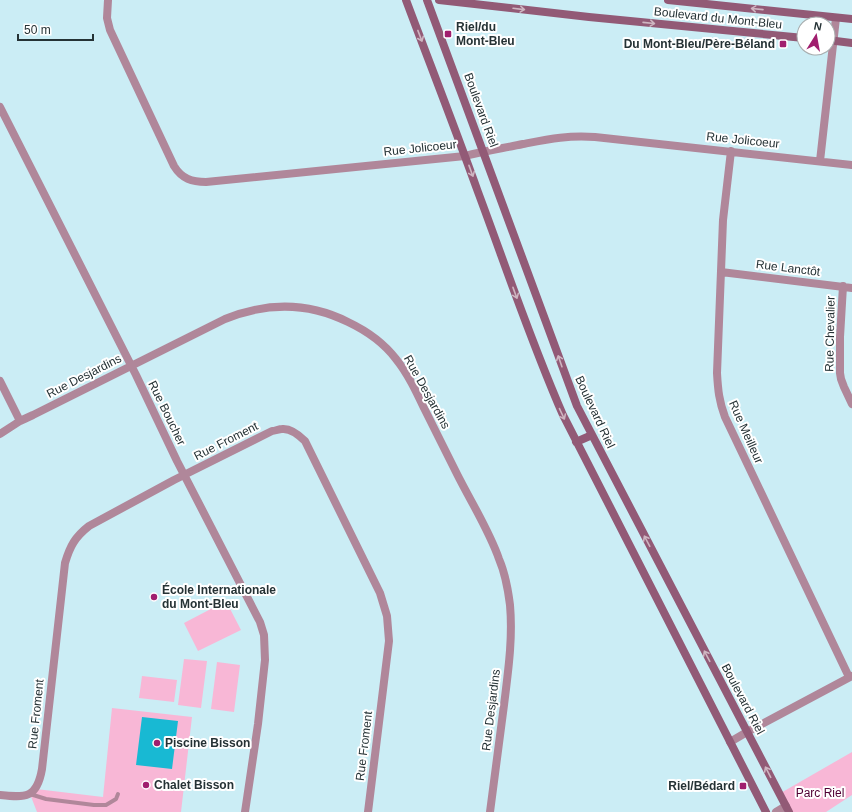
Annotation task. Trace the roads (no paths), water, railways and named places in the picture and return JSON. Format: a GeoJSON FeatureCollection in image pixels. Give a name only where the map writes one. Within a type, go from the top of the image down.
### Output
{"type":"FeatureCollection","features":[{"type":"Feature","properties":{"kind":"street","name":"Rue Jolicoeur"},"geometry":{"type":"LineString","coordinates":[[108,0],[107,18],[110,30],[174,166],[183,177],[189,180],[206,182],[465,156],[484,151],[573,136],[731,151],[852,165]]}},
{"type":"Feature","properties":{"kind":"street"},"geometry":{"type":"LineString","coordinates":[[406,0],[550,385],[563,416],[766,812]]}},
{"type":"Feature","properties":{"kind":"street","name":"Boulevard Riel"},"geometry":{"type":"LineString","coordinates":[[427,0],[577,406],[787,809]]}},
{"type":"Feature","properties":{"kind":"street","name":"Boulevard du Mont-Bleu"},"geometry":{"type":"LineString","coordinates":[[439,0],[589,17],[796,37]]}},
{"type":"Feature","properties":{"kind":"street","name":"Boulevard du Mont-Bleu"},"geometry":{"type":"LineString","coordinates":[[668,0],[817,16]]}},
{"type":"Feature","properties":{"kind":"street","name":"Boulevard du Mont-Bleu"},"geometry":{"type":"LineString","coordinates":[[836,18],[852,19]]}},
{"type":"Feature","properties":{"kind":"street"},"geometry":{"type":"LineString","coordinates":[[836,41],[852,43]]}},
{"type":"Feature","properties":{"kind":"street"},"geometry":{"type":"LineString","coordinates":[[820,161],[830,56]]}},
{"type":"Feature","properties":{"kind":"street","name":"Rue Boucher"},"geometry":{"type":"LineString","coordinates":[[0,107],[131,366],[184,475],[260,622],[264,635],[265,660],[258,724],[245,812]]}},
{"type":"Feature","properties":{"kind":"street","name":"Rue Meilleur"},"geometry":{"type":"LineString","coordinates":[[731,151],[723,220],[717,373],[720,403],[725,418],[851,677]]}},
{"type":"Feature","properties":{"kind":"street","name":"Rue Lanctôt"},"geometry":{"type":"LineString","coordinates":[[721,272],[852,288]]}},
{"type":"Feature","properties":{"kind":"street","name":"Rue Chevalier"},"geometry":{"type":"LineString","coordinates":[[843,286],[840,337],[840,373],[844,387],[852,404]]}},
{"type":"Feature","properties":{"kind":"street","name":"Rue Desjardins"},"geometry":{"type":"LineString","coordinates":[[0,434],[20,421],[225,319],[253,310],[284,306],[312,309],[329,313],[365,330],[377,338],[396,359],[412,385],[494,545],[504,574],[510,610],[511,653],[490,812]]}},
{"type":"Feature","properties":{"kind":"street"},"geometry":{"type":"LineString","coordinates":[[0,380],[20,421]]}},
{"type":"Feature","properties":{"kind":"street","name":"Rue Froment"},"geometry":{"type":"LineString","coordinates":[[30,794],[36,789],[40,780],[42,769],[65,563],[68,551],[73,542],[88,526],[184,475],[272,432],[282,429],[290,430],[298,434],[305,441],[380,593],[387,616],[389,641],[368,812]]}},
{"type":"Feature","properties":{"kind":"street"},"geometry":{"type":"LineString","coordinates":[[576,442],[592,435]]}},
{"type":"Feature","properties":{"kind":"street"},"geometry":{"type":"LineString","coordinates":[[730,742],[851,677]]}},
{"type":"Feature","properties":{"kind":"street"},"geometry":{"type":"LineString","coordinates":[[0,795],[22,797],[30,794]]}},
{"type":"Feature","properties":{"kind":"street"},"geometry":{"type":"LineString","coordinates":[[776,812],[787,809]]}},
{"type":"Feature","properties":{"kind":"lane"},"geometry":{"type":"LineString","coordinates":[[30,794],[46,799],[106,805],[116,799],[118,794]]}},
{"type":"Feature","properties":{"kind":"water","name":"Piscine Bisson"},"geometry":{"type":"Polygon","coordinates":[[[142,717],[178,721],[172,769],[136,765],[142,717]]]}},
{"type":"Feature","properties":{"kind":"place","name":"Riel/du Mont-Bleu"},"geometry":{"type":"Point","coordinates":[448,34]}},
{"type":"Feature","properties":{"kind":"place","name":"Du Mont-Bleu/Père-Béland"},"geometry":{"type":"Point","coordinates":[783,44]}},
{"type":"Feature","properties":{"kind":"place","name":"École Internationale du Mont-Bleu"},"geometry":{"type":"Point","coordinates":[154,597]}},
{"type":"Feature","properties":{"kind":"place","name":"Piscine Bisson"},"geometry":{"type":"Point","coordinates":[157,743]}},
{"type":"Feature","properties":{"kind":"place","name":"Chalet Bisson"},"geometry":{"type":"Point","coordinates":[146,785]}},
{"type":"Feature","properties":{"kind":"place","name":"Riel/Bédard"},"geometry":{"type":"Point","coordinates":[743,786]}},
{"type":"Feature","properties":{"kind":"park label","name":"Parc Riel"},"geometry":{"type":"Point","coordinates":[820,793]}}]}
